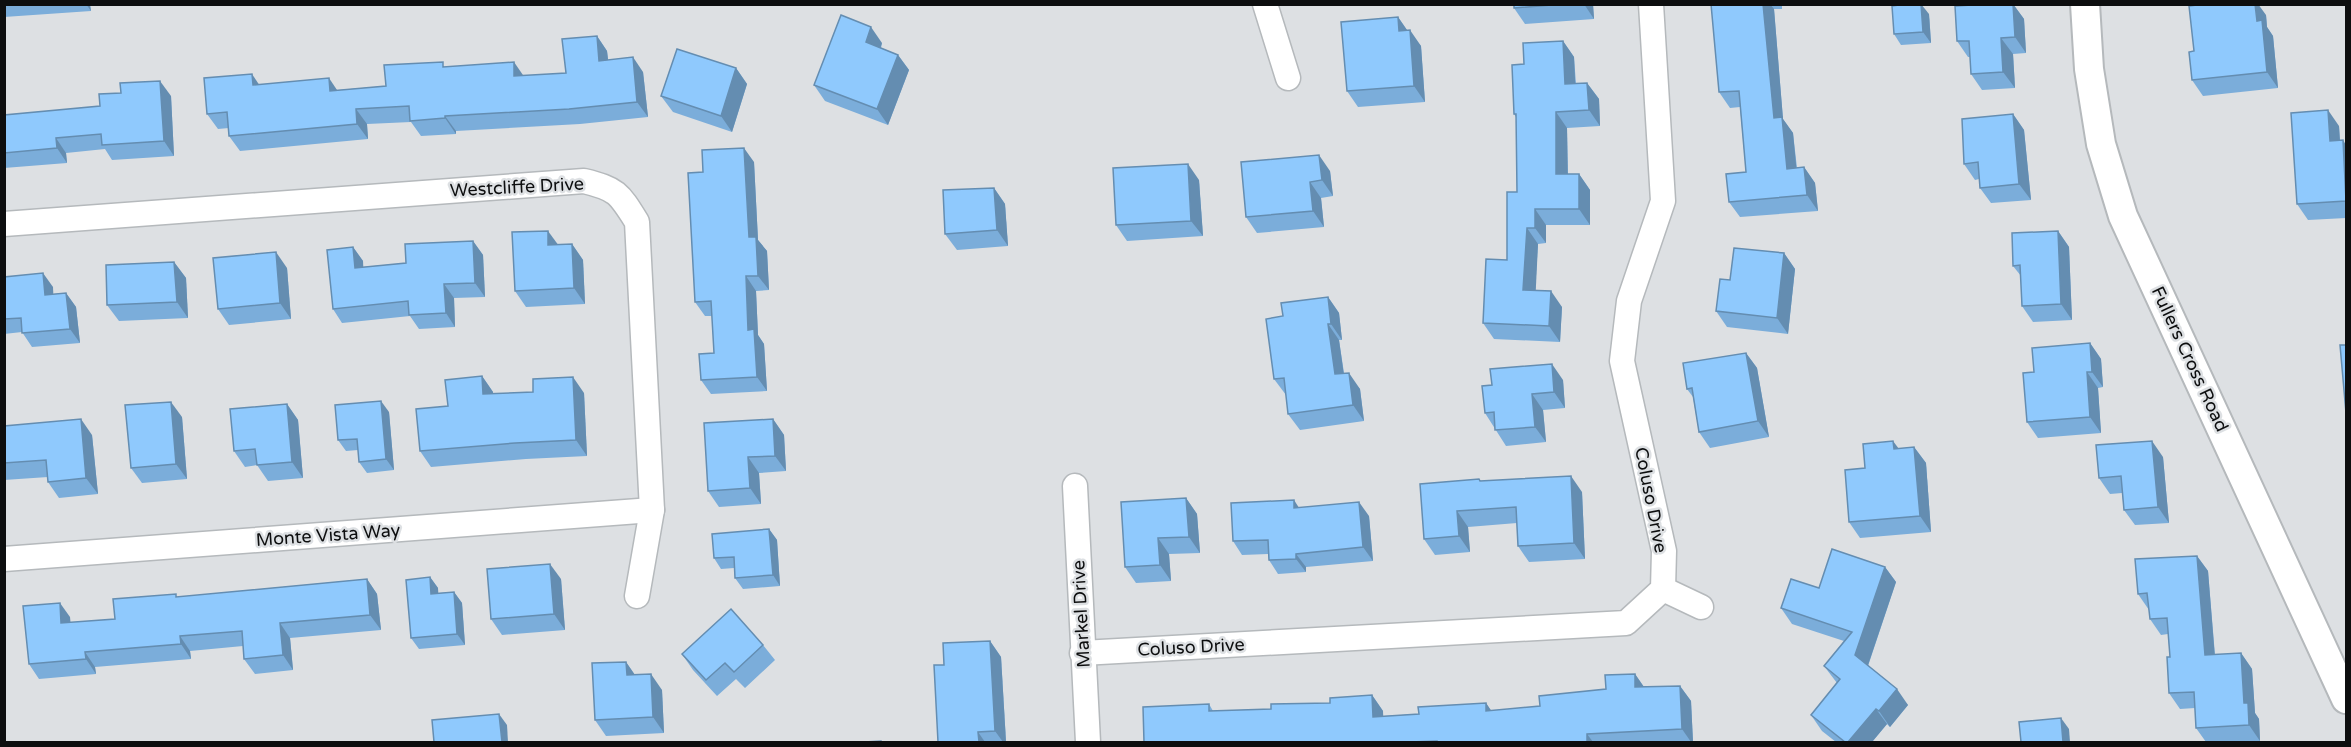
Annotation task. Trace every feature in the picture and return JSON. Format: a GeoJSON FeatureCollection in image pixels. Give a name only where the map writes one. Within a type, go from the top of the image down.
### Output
{"type":"FeatureCollection","features":[{"type":"Feature","properties":{"kind":"street"},"geometry":{"type":"LineString","coordinates":[[1265,4],[1288,78]]}},
{"type":"Feature","properties":{"kind":"street","name":"Coluso Drive"},"geometry":{"type":"LineString","coordinates":[[1082,653],[1626,623],[1663,589],[1664,551],[1622,361],[1629,300],[1663,201],[1651,4]]}},
{"type":"Feature","properties":{"kind":"street","name":"Fullers Cross Road"},"geometry":{"type":"LineString","coordinates":[[2085,4],[2089,69],[2101,144],[2123,216],[2346,699]]}},
{"type":"Feature","properties":{"kind":"street","name":"Westcliffe Drive"},"geometry":{"type":"LineString","coordinates":[[4,224],[584,181],[610,188],[625,203],[637,222],[652,510],[637,596]]}},
{"type":"Feature","properties":{"kind":"street","name":"Markel Drive"},"geometry":{"type":"LineString","coordinates":[[1075,486],[1088,742]]}},
{"type":"Feature","properties":{"kind":"street","name":"Monte Vista Way"},"geometry":{"type":"LineString","coordinates":[[4,559],[652,510]]}},
{"type":"Feature","properties":{"kind":"street"},"geometry":{"type":"LineString","coordinates":[[1663,589],[1701,606]]}},
{"type":"Feature","properties":{"kind":"building"},"geometry":{"type":"Polygon","coordinates":[[[1514,4],[1564,4],[1514,8],[1514,4]]]}},
{"type":"Feature","properties":{"kind":"building"},"geometry":{"type":"Polygon","coordinates":[[[1711,4],[1763,4],[1774,118],[1782,117],[1787,169],[1804,167],[1807,195],[1729,202],[1726,174],[1746,172],[1739,91],[1719,92],[1711,4]]]}},
{"type":"Feature","properties":{"kind":"building"},"geometry":{"type":"Polygon","coordinates":[[[1921,4],[1923,32],[1894,34],[1892,6],[1921,4]]]}},
{"type":"Feature","properties":{"kind":"building"},"geometry":{"type":"Polygon","coordinates":[[[2013,4],[2015,37],[2001,38],[2003,72],[1971,74],[1969,41],[1957,41],[1955,6],[2013,4]]]}},
{"type":"Feature","properties":{"kind":"building"},"geometry":{"type":"Polygon","coordinates":[[[2255,4],[2257,21],[2262,20],[2267,72],[2192,80],[2189,52],[2194,51],[2189,6],[2255,4]]]}},
{"type":"Feature","properties":{"kind":"building"},"geometry":{"type":"Polygon","coordinates":[[[841,15],[871,27],[866,42],[898,55],[877,109],[814,85],[841,15]]]}},
{"type":"Feature","properties":{"kind":"building"},"geometry":{"type":"Polygon","coordinates":[[[1398,17],[1399,31],[1410,30],[1414,86],[1347,91],[1341,22],[1398,17]]]}},
{"type":"Feature","properties":{"kind":"building"},"geometry":{"type":"Polygon","coordinates":[[[597,36],[599,61],[633,57],[637,102],[569,109],[445,116],[445,118],[410,121],[409,106],[356,109],[357,124],[229,136],[227,112],[207,114],[204,78],[252,74],[253,85],[329,78],[330,91],[386,86],[384,65],[443,62],[443,67],[514,62],[514,76],[566,73],[562,39],[597,36]]]}},
{"type":"Feature","properties":{"kind":"building"},"geometry":{"type":"Polygon","coordinates":[[[1563,41],[1565,84],[1587,83],[1589,110],[1556,112],[1556,174],[1579,174],[1579,209],[1535,209],[1535,228],[1527,228],[1523,290],[1551,291],[1549,326],[1483,323],[1486,259],[1507,260],[1507,192],[1517,192],[1516,114],[1514,114],[1512,65],[1524,64],[1523,43],[1563,41]]]}},
{"type":"Feature","properties":{"kind":"building"},"geometry":{"type":"Polygon","coordinates":[[[677,49],[736,68],[721,116],[661,96],[677,49]]]}},
{"type":"Feature","properties":{"kind":"building"},"geometry":{"type":"Polygon","coordinates":[[[160,81],[164,141],[102,145],[101,134],[56,138],[57,148],[4,153],[4,115],[100,106],[99,94],[121,93],[120,83],[160,81]]]}},
{"type":"Feature","properties":{"kind":"building"},"geometry":{"type":"Polygon","coordinates":[[[2328,110],[2330,141],[2343,140],[2346,201],[2297,204],[2291,113],[2328,110]]]}},
{"type":"Feature","properties":{"kind":"building"},"geometry":{"type":"Polygon","coordinates":[[[2013,114],[2019,184],[1980,188],[1978,162],[1964,164],[1962,119],[2013,114]]]}},
{"type":"Feature","properties":{"kind":"building"},"geometry":{"type":"Polygon","coordinates":[[[744,148],[749,237],[756,237],[758,276],[746,276],[748,330],[754,329],[757,377],[701,380],[699,354],[714,353],[711,301],[695,302],[688,173],[703,172],[702,150],[744,148]]]}},
{"type":"Feature","properties":{"kind":"building"},"geometry":{"type":"Polygon","coordinates":[[[1319,155],[1322,180],[1310,182],[1313,211],[1246,217],[1241,162],[1319,155]]]}},
{"type":"Feature","properties":{"kind":"building"},"geometry":{"type":"Polygon","coordinates":[[[1188,164],[1191,221],[1116,225],[1113,168],[1188,164]]]}},
{"type":"Feature","properties":{"kind":"building"},"geometry":{"type":"Polygon","coordinates":[[[994,188],[997,230],[945,234],[943,190],[994,188]]]}},
{"type":"Feature","properties":{"kind":"building"},"geometry":{"type":"Polygon","coordinates":[[[548,231],[548,245],[572,244],[574,288],[515,291],[512,232],[548,231]]]}},
{"type":"Feature","properties":{"kind":"building"},"geometry":{"type":"Polygon","coordinates":[[[2058,231],[2061,304],[2022,306],[2020,265],[2013,266],[2012,233],[2058,231]]]}},
{"type":"Feature","properties":{"kind":"building"},"geometry":{"type":"Polygon","coordinates":[[[473,241],[475,283],[444,284],[446,313],[409,315],[408,301],[333,309],[327,250],[353,247],[355,268],[406,263],[405,244],[473,241]]]}},
{"type":"Feature","properties":{"kind":"building"},"geometry":{"type":"Polygon","coordinates":[[[1734,248],[1784,253],[1777,318],[1716,311],[1720,279],[1730,280],[1734,248]]]}},
{"type":"Feature","properties":{"kind":"building"},"geometry":{"type":"Polygon","coordinates":[[[276,252],[280,303],[218,309],[213,258],[276,252]]]}},
{"type":"Feature","properties":{"kind":"building"},"geometry":{"type":"Polygon","coordinates":[[[174,262],[177,302],[107,305],[106,265],[174,262]]]}},
{"type":"Feature","properties":{"kind":"building"},"geometry":{"type":"Polygon","coordinates":[[[43,273],[45,295],[66,293],[70,329],[22,333],[21,318],[4,319],[4,277],[43,273]]]}},
{"type":"Feature","properties":{"kind":"building"},"geometry":{"type":"Polygon","coordinates":[[[1328,297],[1331,324],[1328,324],[1335,374],[1349,373],[1353,405],[1288,414],[1284,378],[1274,379],[1266,319],[1283,316],[1281,303],[1328,297]]]}},
{"type":"Feature","properties":{"kind":"building"},"geometry":{"type":"Polygon","coordinates":[[[2090,343],[2092,372],[2087,372],[2090,417],[2027,422],[2023,373],[2034,372],[2032,348],[2090,343]]]}},
{"type":"Feature","properties":{"kind":"building"},"geometry":{"type":"Polygon","coordinates":[[[2340,345],[2346,345],[2346,413],[2340,345]]]}},
{"type":"Feature","properties":{"kind":"building"},"geometry":{"type":"Polygon","coordinates":[[[1746,353],[1758,421],[1699,432],[1692,388],[1687,389],[1683,363],[1746,353]]]}},
{"type":"Feature","properties":{"kind":"building"},"geometry":{"type":"Polygon","coordinates":[[[1552,364],[1554,392],[1532,394],[1535,427],[1495,430],[1494,412],[1485,413],[1482,386],[1492,385],[1490,369],[1552,364]]]}},
{"type":"Feature","properties":{"kind":"building"},"geometry":{"type":"Polygon","coordinates":[[[482,376],[483,394],[533,392],[533,379],[573,377],[576,440],[420,451],[416,409],[448,406],[445,380],[482,376]]]}},
{"type":"Feature","properties":{"kind":"building"},"geometry":{"type":"Polygon","coordinates":[[[381,401],[386,459],[359,462],[357,439],[338,440],[335,405],[381,401]]]}},
{"type":"Feature","properties":{"kind":"building"},"geometry":{"type":"Polygon","coordinates":[[[171,402],[176,464],[131,468],[125,405],[171,402]]]}},
{"type":"Feature","properties":{"kind":"building"},"geometry":{"type":"Polygon","coordinates":[[[287,404],[292,462],[257,465],[255,449],[234,451],[230,409],[287,404]]]}},
{"type":"Feature","properties":{"kind":"building"},"geometry":{"type":"Polygon","coordinates":[[[81,419],[86,478],[48,482],[46,460],[4,463],[4,426],[81,419]]]}},
{"type":"Feature","properties":{"kind":"building"},"geometry":{"type":"Polygon","coordinates":[[[773,419],[775,456],[748,457],[750,488],[708,491],[704,423],[773,419]]]}},
{"type":"Feature","properties":{"kind":"building"},"geometry":{"type":"Polygon","coordinates":[[[1893,441],[1894,449],[1914,447],[1920,516],[1849,522],[1845,470],[1865,468],[1863,444],[1893,441]]]}},
{"type":"Feature","properties":{"kind":"building"},"geometry":{"type":"Polygon","coordinates":[[[2152,441],[2158,507],[2124,510],[2121,476],[2099,478],[2096,445],[2152,441]]]}},
{"type":"Feature","properties":{"kind":"building"},"geometry":{"type":"Polygon","coordinates":[[[1571,476],[1574,543],[1518,546],[1516,507],[1457,511],[1459,536],[1424,539],[1420,484],[1479,479],[1480,481],[1571,476]]]}},
{"type":"Feature","properties":{"kind":"building"},"geometry":{"type":"Polygon","coordinates":[[[1186,498],[1189,537],[1158,538],[1160,565],[1125,567],[1121,502],[1186,498]]]}},
{"type":"Feature","properties":{"kind":"building"},"geometry":{"type":"Polygon","coordinates":[[[1294,500],[1294,508],[1359,502],[1363,547],[1296,554],[1296,559],[1269,560],[1268,540],[1233,541],[1231,503],[1294,500]]]}},
{"type":"Feature","properties":{"kind":"building"},"geometry":{"type":"Polygon","coordinates":[[[769,529],[773,575],[735,578],[734,557],[714,558],[712,534],[769,529]]]}},
{"type":"Feature","properties":{"kind":"building"},"geometry":{"type":"Polygon","coordinates":[[[1832,549],[1885,567],[1855,655],[1897,689],[1879,711],[1876,709],[1848,742],[1811,715],[1840,679],[1824,666],[1852,632],[1781,608],[1791,579],[1819,588],[1832,549]]]}},
{"type":"Feature","properties":{"kind":"building"},"geometry":{"type":"Polygon","coordinates":[[[2197,556],[2205,655],[2241,653],[2244,703],[2248,703],[2249,725],[2196,728],[2194,692],[2169,693],[2167,657],[2170,657],[2167,618],[2150,619],[2147,593],[2138,594],[2135,559],[2197,556]]]}},
{"type":"Feature","properties":{"kind":"building"},"geometry":{"type":"Polygon","coordinates":[[[550,564],[554,614],[491,619],[487,569],[550,564]]]}},
{"type":"Feature","properties":{"kind":"building"},"geometry":{"type":"Polygon","coordinates":[[[430,577],[431,594],[454,592],[457,634],[411,638],[406,580],[430,577]]]}},
{"type":"Feature","properties":{"kind":"building"},"geometry":{"type":"Polygon","coordinates":[[[367,579],[370,615],[280,623],[283,655],[244,659],[242,631],[180,636],[181,644],[85,652],[86,659],[29,664],[23,606],[60,603],[61,623],[115,619],[113,599],[176,594],[176,597],[367,579]]]}},
{"type":"Feature","properties":{"kind":"building"},"geometry":{"type":"Polygon","coordinates":[[[731,609],[763,645],[734,672],[725,663],[706,680],[682,654],[731,609]]]}},
{"type":"Feature","properties":{"kind":"building"},"geometry":{"type":"Polygon","coordinates":[[[990,641],[995,731],[978,732],[979,742],[938,742],[934,665],[944,665],[943,643],[990,641]]]}},
{"type":"Feature","properties":{"kind":"building"},"geometry":{"type":"Polygon","coordinates":[[[626,662],[627,675],[651,674],[653,717],[595,720],[592,663],[626,662]]]}},
{"type":"Feature","properties":{"kind":"building"},"geometry":{"type":"Polygon","coordinates":[[[1635,674],[1635,687],[1680,686],[1682,729],[1587,734],[1587,742],[1144,742],[1143,707],[1209,704],[1209,711],[1271,709],[1271,704],[1330,703],[1330,698],[1372,695],[1373,717],[1419,714],[1418,707],[1486,703],[1486,711],[1540,706],[1539,696],[1606,689],[1605,675],[1635,674]]]}},
{"type":"Feature","properties":{"kind":"building"},"geometry":{"type":"Polygon","coordinates":[[[499,714],[502,742],[434,742],[432,720],[499,714]]]}},
{"type":"Feature","properties":{"kind":"building"},"geometry":{"type":"Polygon","coordinates":[[[2061,718],[2063,742],[2021,742],[2019,722],[2061,718]]]}}]}
